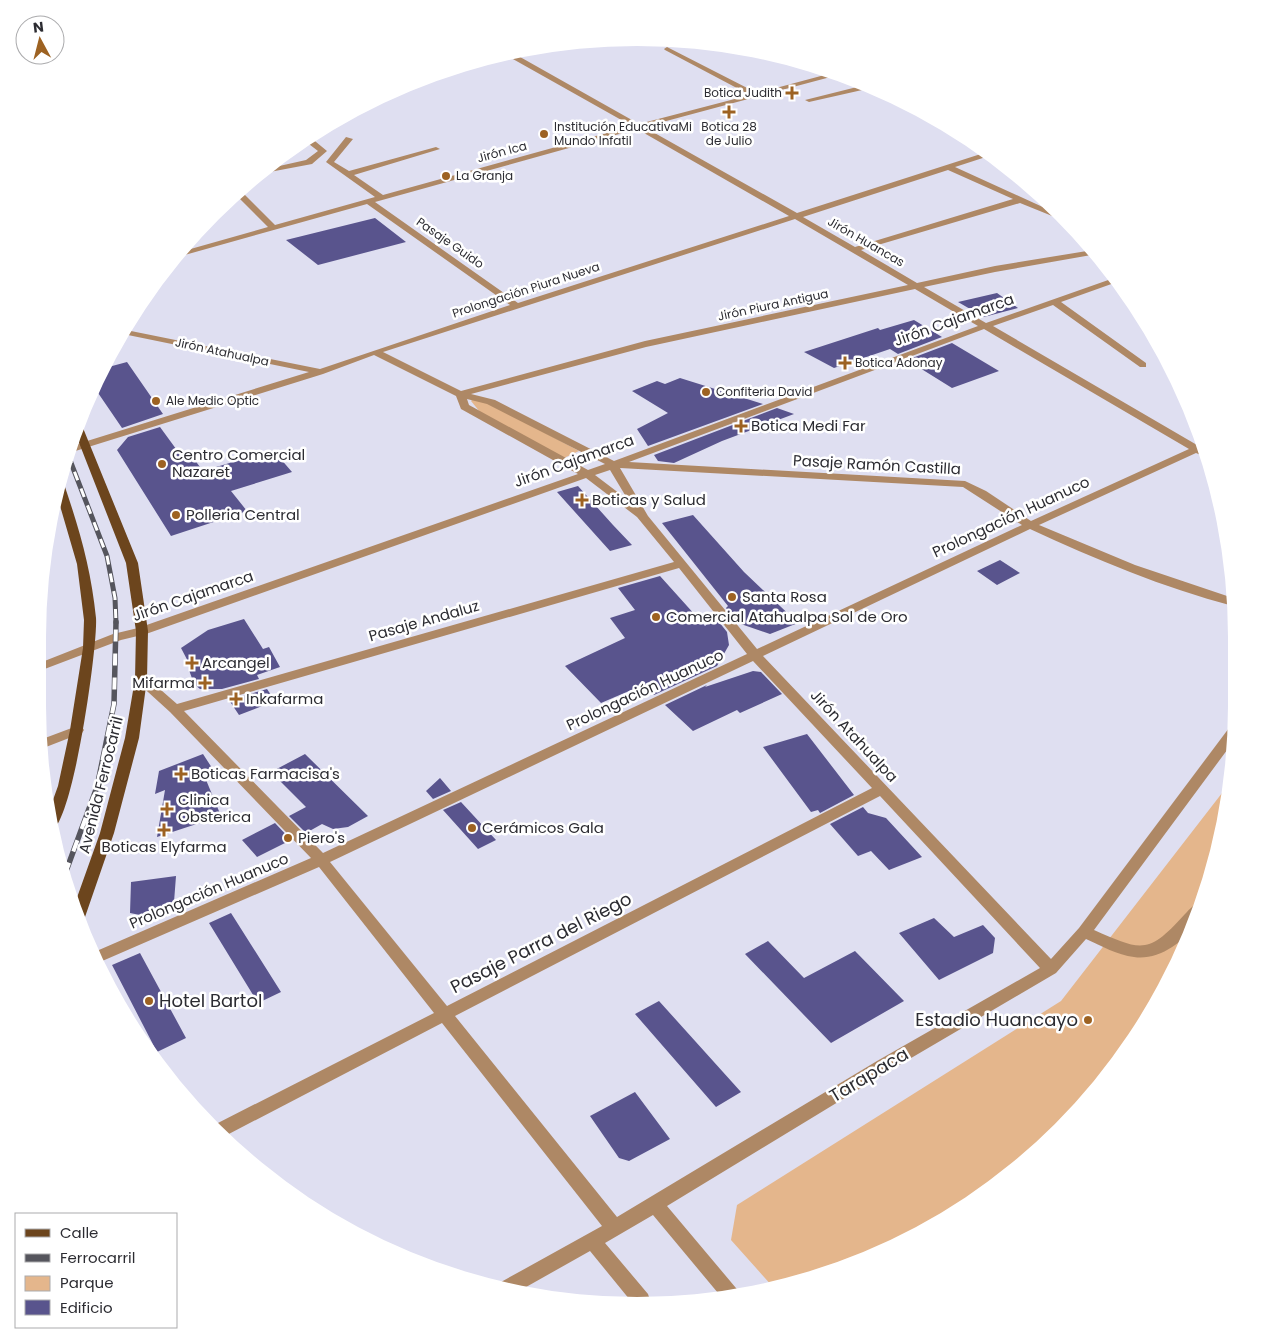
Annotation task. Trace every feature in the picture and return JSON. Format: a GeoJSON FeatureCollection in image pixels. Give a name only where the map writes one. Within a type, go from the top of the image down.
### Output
{"type":"FeatureCollection","features":[{"type":"Feature","properties":{"kind":"main road","name":"Avenida Ferrocarril"},"geometry":{"type":"LineString","coordinates":[[82,436],[132,563],[142,632],[140,679],[132,738],[107,833],[82,906]]}},
{"type":"Feature","properties":{"kind":"main road"},"geometry":{"type":"LineString","coordinates":[[56,810],[65,786],[77,730],[89,648],[90,620],[83,564],[63,498]]}},
{"type":"Feature","properties":{"kind":"street"},"geometry":{"type":"LineString","coordinates":[[667,49],[756,95]]}},
{"type":"Feature","properties":{"kind":"street","name":"Jirón Huancas"},"geometry":{"type":"LineString","coordinates":[[518,59],[796,216],[1196,446]]}},
{"type":"Feature","properties":{"kind":"street","name":"Jirón Ica"},"geometry":{"type":"LineString","coordinates":[[189,252],[381,197],[824,77]]}},
{"type":"Feature","properties":{"kind":"street"},"geometry":{"type":"LineString","coordinates":[[809,100],[857,89]]}},
{"type":"Feature","properties":{"kind":"street"},"geometry":{"type":"LineString","coordinates":[[349,139],[330,162],[381,197]]}},
{"type":"Feature","properties":{"kind":"street"},"geometry":{"type":"LineString","coordinates":[[276,169],[309,162],[323,151],[313,143]]}},
{"type":"Feature","properties":{"kind":"street"},"geometry":{"type":"LineString","coordinates":[[348,174],[436,149]]}},
{"type":"Feature","properties":{"kind":"street","name":"Prolongación Piura Nueva"},"geometry":{"type":"LineString","coordinates":[[78,448],[320,372],[375,352],[981,157]]}},
{"type":"Feature","properties":{"kind":"street"},"geometry":{"type":"LineString","coordinates":[[948,167],[1048,212]]}},
{"type":"Feature","properties":{"kind":"street"},"geometry":{"type":"LineString","coordinates":[[243,197],[273,228]]}},
{"type":"Feature","properties":{"kind":"street"},"geometry":{"type":"LineString","coordinates":[[854,250],[1020,200]]}},
{"type":"Feature","properties":{"kind":"street","name":"Pasaje Guido"},"geometry":{"type":"LineString","coordinates":[[368,201],[517,306]]}},
{"type":"Feature","properties":{"kind":"street","name":"Jirón Piura Antigua"},"geometry":{"type":"LineString","coordinates":[[460,394],[645,344],[919,287],[995,269],[1086,253]]}},
{"type":"Feature","properties":{"kind":"street","name":"Jirón Cajamarca"},"geometry":{"type":"LineString","coordinates":[[46,664],[118,637],[142,632],[613,465],[985,326],[1109,282]]}},
{"type":"Feature","properties":{"kind":"street"},"geometry":{"type":"LineString","coordinates":[[1053,301],[1143,365]]}},
{"type":"Feature","properties":{"kind":"street","name":"Jirón Atahualpa"},"geometry":{"type":"LineString","coordinates":[[131,333],[320,372]]}},
{"type":"Feature","properties":{"kind":"street","name":"Jirón Atahualpa"},"geometry":{"type":"LineString","coordinates":[[375,352],[460,394],[491,402],[613,465],[643,517],[756,656],[1051,969]]}},
{"type":"Feature","properties":{"kind":"street","name":"Jirón Atahualpa"},"geometry":{"type":"LineString","coordinates":[[460,394],[465,407],[587,474],[643,517]]}},
{"type":"Feature","properties":{"kind":"street","name":"Prolongación Huanuco"},"geometry":{"type":"LineString","coordinates":[[102,955],[321,860],[1030,525],[1198,452]]}},
{"type":"Feature","properties":{"kind":"street","name":"Pasaje Ramón Castilla"},"geometry":{"type":"LineString","coordinates":[[613,465],[965,484],[979,489],[1030,525],[1104,559],[1226,600]]}},
{"type":"Feature","properties":{"kind":"street","name":"Pasaje Andaluz"},"geometry":{"type":"LineString","coordinates":[[175,709],[682,564]]}},
{"type":"Feature","properties":{"kind":"street"},"geometry":{"type":"LineString","coordinates":[[140,679],[175,709],[321,860],[615,1228]]}},
{"type":"Feature","properties":{"kind":"street"},"geometry":{"type":"LineString","coordinates":[[48,742],[77,730]]}},
{"type":"Feature","properties":{"kind":"street","name":"Tarapaca"},"geometry":{"type":"LineString","coordinates":[[515,1284],[615,1228],[883,1066],[1051,969],[1084,932],[1226,741]]}},
{"type":"Feature","properties":{"kind":"street","name":"Pasaje Parra del Riego"},"geometry":{"type":"LineString","coordinates":[[224,1128],[881,789]]}},
{"type":"Feature","properties":{"kind":"street"},"geometry":{"type":"LineString","coordinates":[[1084,932],[1130,952],[1148,953],[1164,945],[1187,921]]}},
{"type":"Feature","properties":{"kind":"street"},"geometry":{"type":"LineString","coordinates":[[655,1204],[727,1290]]}},
{"type":"Feature","properties":{"kind":"street"},"geometry":{"type":"LineString","coordinates":[[592,1240],[638,1297]]}},
{"type":"Feature","properties":{"kind":"green space"},"geometry":{"type":"Polygon","coordinates":[[[473,399],[490,403],[579,451],[564,458],[480,412],[471,401],[473,399]]]}},
{"type":"Feature","properties":{"kind":"green space","name":"Estadio Huancayo"},"geometry":{"type":"Polygon","coordinates":[[[1221,794],[1208,859],[1196,896],[1183,932],[1149,1001],[1106,1066],[1055,1124],[1027,1150],[997,1175],[932,1218],[863,1252],[790,1277],[768,1282],[731,1240],[737,1205],[1061,1001],[1221,794]]]}},
{"type":"Feature","properties":{"kind":"building"},"geometry":{"type":"Polygon","coordinates":[[[375,218],[406,242],[318,265],[286,240],[375,218]]]}},
{"type":"Feature","properties":{"kind":"building"},"geometry":{"type":"Polygon","coordinates":[[[997,293],[1018,308],[984,317],[958,302],[997,293]]]}},
{"type":"Feature","properties":{"kind":"building"},"geometry":{"type":"Polygon","coordinates":[[[914,320],[942,337],[898,354],[890,349],[834,368],[804,352],[878,328],[880,330],[914,320]]]}},
{"type":"Feature","properties":{"kind":"building"},"geometry":{"type":"Polygon","coordinates":[[[952,343],[999,371],[952,388],[907,360],[952,343]]]}},
{"type":"Feature","properties":{"kind":"building"},"geometry":{"type":"Polygon","coordinates":[[[127,362],[163,414],[122,428],[99,394],[112,366],[127,362]]]}},
{"type":"Feature","properties":{"kind":"building"},"geometry":{"type":"Polygon","coordinates":[[[680,378],[763,404],[648,446],[637,429],[668,413],[632,391],[657,381],[665,384],[680,378]]]}},
{"type":"Feature","properties":{"kind":"building"},"geometry":{"type":"Polygon","coordinates":[[[777,408],[794,414],[722,441],[674,463],[658,461],[654,455],[777,408]]]}},
{"type":"Feature","properties":{"kind":"building"},"geometry":{"type":"Polygon","coordinates":[[[160,427],[179,453],[188,451],[203,471],[273,450],[292,472],[231,491],[247,511],[171,536],[117,450],[128,437],[160,427]]]}},
{"type":"Feature","properties":{"kind":"building"},"geometry":{"type":"Polygon","coordinates":[[[578,486],[632,545],[610,551],[557,492],[578,486]]]}},
{"type":"Feature","properties":{"kind":"building"},"geometry":{"type":"Polygon","coordinates":[[[693,515],[744,572],[798,623],[770,634],[738,623],[726,608],[728,606],[662,523],[693,515]]]}},
{"type":"Feature","properties":{"kind":"building"},"geometry":{"type":"Polygon","coordinates":[[[1000,560],[1020,573],[997,585],[977,571],[1000,560]]]}},
{"type":"Feature","properties":{"kind":"building"},"geometry":{"type":"Polygon","coordinates":[[[660,576],[705,626],[715,617],[727,632],[729,645],[717,666],[654,695],[643,685],[601,703],[565,666],[625,638],[610,618],[635,610],[618,588],[660,576]]]}},
{"type":"Feature","properties":{"kind":"building"},"geometry":{"type":"Polygon","coordinates":[[[244,619],[263,649],[269,647],[280,667],[257,675],[259,679],[222,689],[200,689],[194,684],[189,670],[192,669],[181,648],[208,630],[244,619]]]}},
{"type":"Feature","properties":{"kind":"building"},"geometry":{"type":"Polygon","coordinates":[[[753,671],[761,672],[782,694],[740,713],[737,710],[693,731],[665,705],[707,685],[705,687],[753,671]]]}},
{"type":"Feature","properties":{"kind":"building"},"geometry":{"type":"Polygon","coordinates":[[[267,689],[275,701],[239,715],[229,700],[267,689]]]}},
{"type":"Feature","properties":{"kind":"building"},"geometry":{"type":"Polygon","coordinates":[[[807,734],[854,795],[820,813],[818,810],[811,812],[763,747],[807,734]]]}},
{"type":"Feature","properties":{"kind":"building"},"geometry":{"type":"Polygon","coordinates":[[[203,754],[214,771],[204,775],[221,816],[157,837],[165,790],[155,794],[159,771],[203,754]]]}},
{"type":"Feature","properties":{"kind":"building"},"geometry":{"type":"Polygon","coordinates":[[[305,754],[368,816],[348,827],[333,829],[322,824],[306,833],[289,816],[306,807],[271,772],[305,754]]]}},
{"type":"Feature","properties":{"kind":"building"},"geometry":{"type":"Polygon","coordinates":[[[440,778],[451,791],[433,799],[426,791],[440,778]]]}},
{"type":"Feature","properties":{"kind":"building","name":"Cerámicos Gala"},"geometry":{"type":"Polygon","coordinates":[[[461,802],[496,840],[478,849],[443,810],[461,802]]]}},
{"type":"Feature","properties":{"kind":"building"},"geometry":{"type":"Polygon","coordinates":[[[863,807],[868,813],[886,818],[922,857],[889,870],[871,851],[858,856],[830,824],[863,807]]]}},
{"type":"Feature","properties":{"kind":"building"},"geometry":{"type":"Polygon","coordinates":[[[275,823],[291,840],[257,857],[242,840],[275,823]]]}},
{"type":"Feature","properties":{"kind":"building"},"geometry":{"type":"Polygon","coordinates":[[[176,876],[174,902],[145,916],[130,913],[131,882],[176,876]]]}},
{"type":"Feature","properties":{"kind":"building"},"geometry":{"type":"Polygon","coordinates":[[[231,913],[281,992],[258,1003],[209,923],[231,913]]]}},
{"type":"Feature","properties":{"kind":"building"},"geometry":{"type":"Polygon","coordinates":[[[934,918],[954,937],[983,925],[995,938],[993,953],[939,980],[899,933],[934,918]]]}},
{"type":"Feature","properties":{"kind":"building"},"geometry":{"type":"Polygon","coordinates":[[[768,941],[804,978],[855,951],[904,1001],[831,1043],[745,954],[768,941]]]}},
{"type":"Feature","properties":{"kind":"building","name":"Hotel Bartol"},"geometry":{"type":"Polygon","coordinates":[[[140,953],[186,1038],[158,1052],[112,965],[140,953]]]}},
{"type":"Feature","properties":{"kind":"building"},"geometry":{"type":"Polygon","coordinates":[[[659,1001],[741,1092],[716,1107],[635,1014],[659,1001]]]}},
{"type":"Feature","properties":{"kind":"building"},"geometry":{"type":"Polygon","coordinates":[[[635,1092],[670,1139],[629,1161],[619,1158],[590,1116],[635,1092]]]}},
{"type":"Feature","properties":{"kind":"railway"},"geometry":{"type":"LineString","coordinates":[[72,465],[107,556],[115,598],[116,623]]}},
{"type":"Feature","properties":{"kind":"railway"},"geometry":{"type":"LineString","coordinates":[[68,866],[97,787],[114,704],[116,623]]}},
{"type":"Feature","properties":{"kind":"place","name":"Botica Judith"},"geometry":{"type":"Point","coordinates":[792,93]}},
{"type":"Feature","properties":{"kind":"place","name":"Botica 28 de Julio"},"geometry":{"type":"Point","coordinates":[729,112]}},
{"type":"Feature","properties":{"kind":"place","name":"Institución EducativaMi Mundo Infatil"},"geometry":{"type":"Point","coordinates":[544,134]}},
{"type":"Feature","properties":{"kind":"place","name":"La Granja"},"geometry":{"type":"Point","coordinates":[446,176]}},
{"type":"Feature","properties":{"kind":"place","name":"Botica Adonay"},"geometry":{"type":"Point","coordinates":[845,363]}},
{"type":"Feature","properties":{"kind":"place","name":"Confiteria David"},"geometry":{"type":"Point","coordinates":[706,392]}},
{"type":"Feature","properties":{"kind":"place","name":"Ale Medic Optic"},"geometry":{"type":"Point","coordinates":[156,401]}},
{"type":"Feature","properties":{"kind":"place","name":"Botica Medi Far"},"geometry":{"type":"Point","coordinates":[741,426]}},
{"type":"Feature","properties":{"kind":"place","name":"Centro Comercial Nazaret"},"geometry":{"type":"Point","coordinates":[162,464]}},
{"type":"Feature","properties":{"kind":"place","name":"Boticas y Salud"},"geometry":{"type":"Point","coordinates":[582,500]}},
{"type":"Feature","properties":{"kind":"place","name":"Polleria Central"},"geometry":{"type":"Point","coordinates":[176,515]}},
{"type":"Feature","properties":{"kind":"place","name":"Santa Rosa"},"geometry":{"type":"Point","coordinates":[732,597]}},
{"type":"Feature","properties":{"kind":"place","name":"Comercial Atahualpa Sol de Oro"},"geometry":{"type":"Point","coordinates":[656,617]}},
{"type":"Feature","properties":{"kind":"place","name":"Arcangel"},"geometry":{"type":"Point","coordinates":[192,663]}},
{"type":"Feature","properties":{"kind":"place","name":"Mifarma"},"geometry":{"type":"Point","coordinates":[205,683]}},
{"type":"Feature","properties":{"kind":"place","name":"Inkafarma"},"geometry":{"type":"Point","coordinates":[236,699]}},
{"type":"Feature","properties":{"kind":"place","name":"Boticas Farmacisa's"},"geometry":{"type":"Point","coordinates":[181,774]}},
{"type":"Feature","properties":{"kind":"place","name":"Clinica Obsterica"},"geometry":{"type":"Point","coordinates":[167,809]}},
{"type":"Feature","properties":{"kind":"place","name":"Cerámicos Gala"},"geometry":{"type":"Point","coordinates":[472,828]}},
{"type":"Feature","properties":{"kind":"place","name":"Boticas Elyfarma"},"geometry":{"type":"Point","coordinates":[164,830]}},
{"type":"Feature","properties":{"kind":"place","name":"Piero's"},"geometry":{"type":"Point","coordinates":[288,838]}},
{"type":"Feature","properties":{"kind":"place","name":"Hotel Bartol"},"geometry":{"type":"Point","coordinates":[149,1001]}},
{"type":"Feature","properties":{"kind":"place","name":"Estadio Huancayo"},"geometry":{"type":"Point","coordinates":[1088,1020]}}]}
